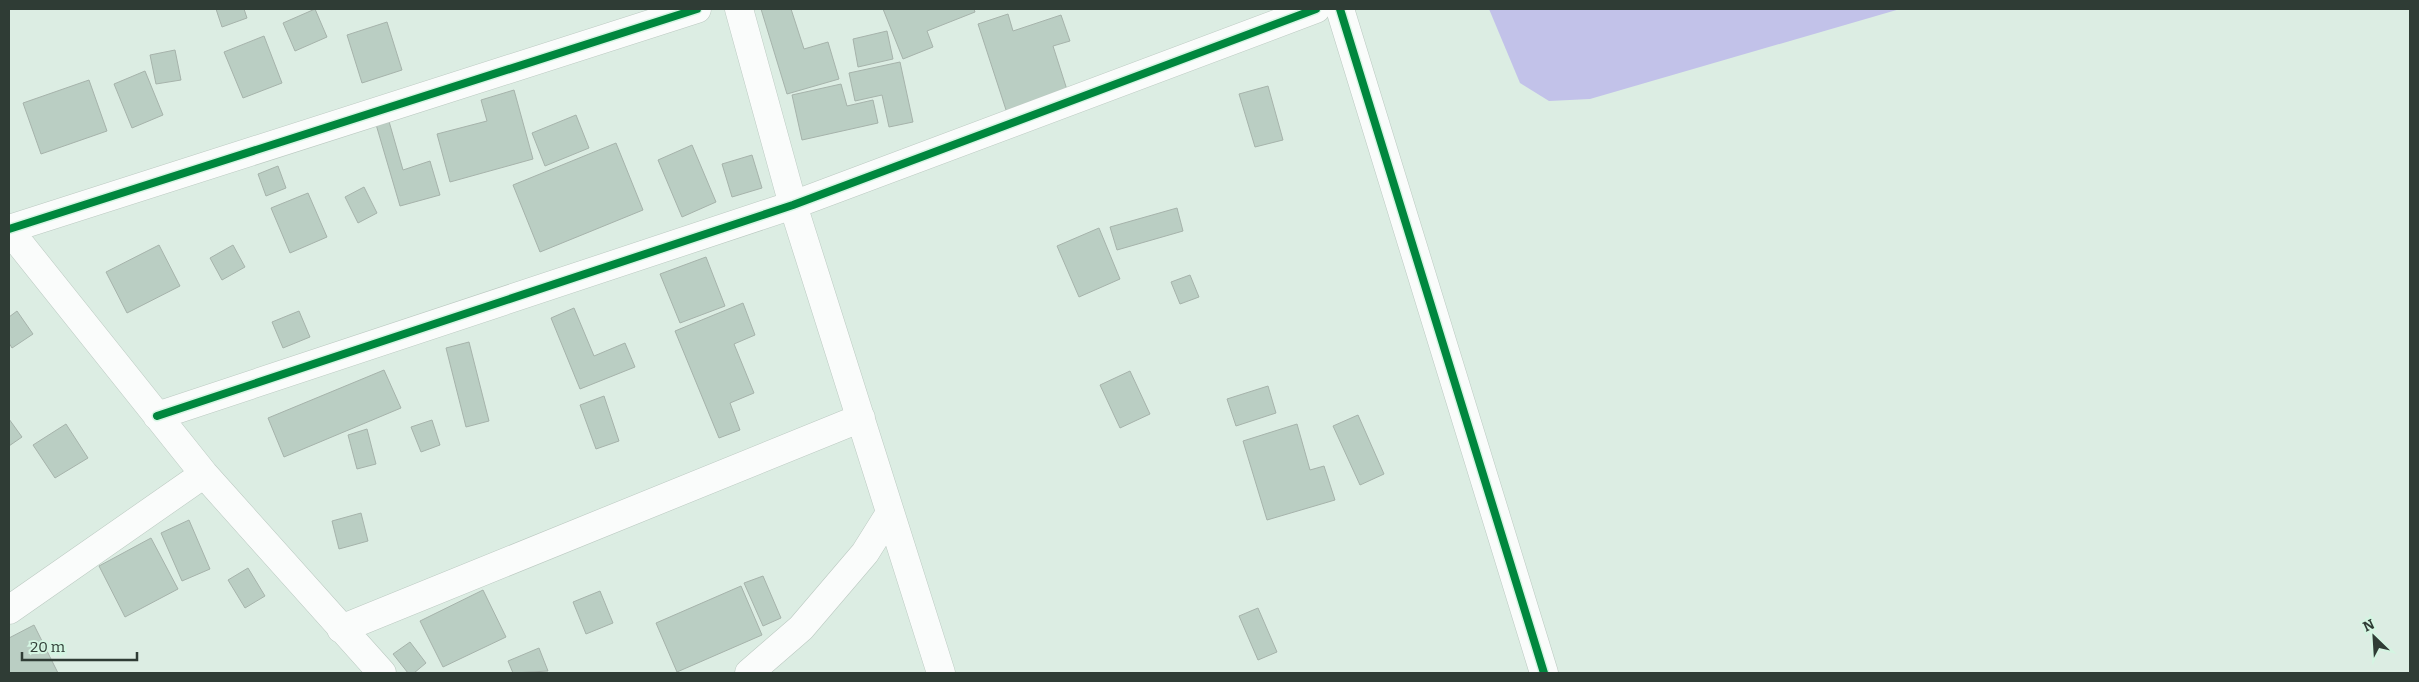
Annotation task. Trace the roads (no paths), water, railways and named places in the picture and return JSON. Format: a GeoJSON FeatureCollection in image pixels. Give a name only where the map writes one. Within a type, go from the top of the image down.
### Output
{"type":"FeatureCollection","features":[{"type":"Feature","properties":{"kind":"street"},"geometry":{"type":"LineString","coordinates":[[382,673],[204,474],[9,230],[697,9]]}},
{"type":"Feature","properties":{"kind":"street"},"geometry":{"type":"LineString","coordinates":[[739,9],[793,205],[941,673]]}},
{"type":"Feature","properties":{"kind":"street"},"geometry":{"type":"LineString","coordinates":[[157,416],[793,205],[1316,9]]}},
{"type":"Feature","properties":{"kind":"street"},"geometry":{"type":"LineString","coordinates":[[1340,9],[1544,673]]}},
{"type":"Feature","properties":{"kind":"street"},"geometry":{"type":"LineString","coordinates":[[341,629],[860,418]]}},
{"type":"Feature","properties":{"kind":"street"},"geometry":{"type":"LineString","coordinates":[[9,610],[204,474]]}},
{"type":"Feature","properties":{"kind":"street"},"geometry":{"type":"LineString","coordinates":[[749,673],[801,628],[865,553],[890,512]]}},
{"type":"Feature","properties":{"kind":"water"},"geometry":{"type":"Polygon","coordinates":[[[1489,9],[1900,9],[1590,99],[1549,101],[1520,83],[1489,9]]]}}]}
